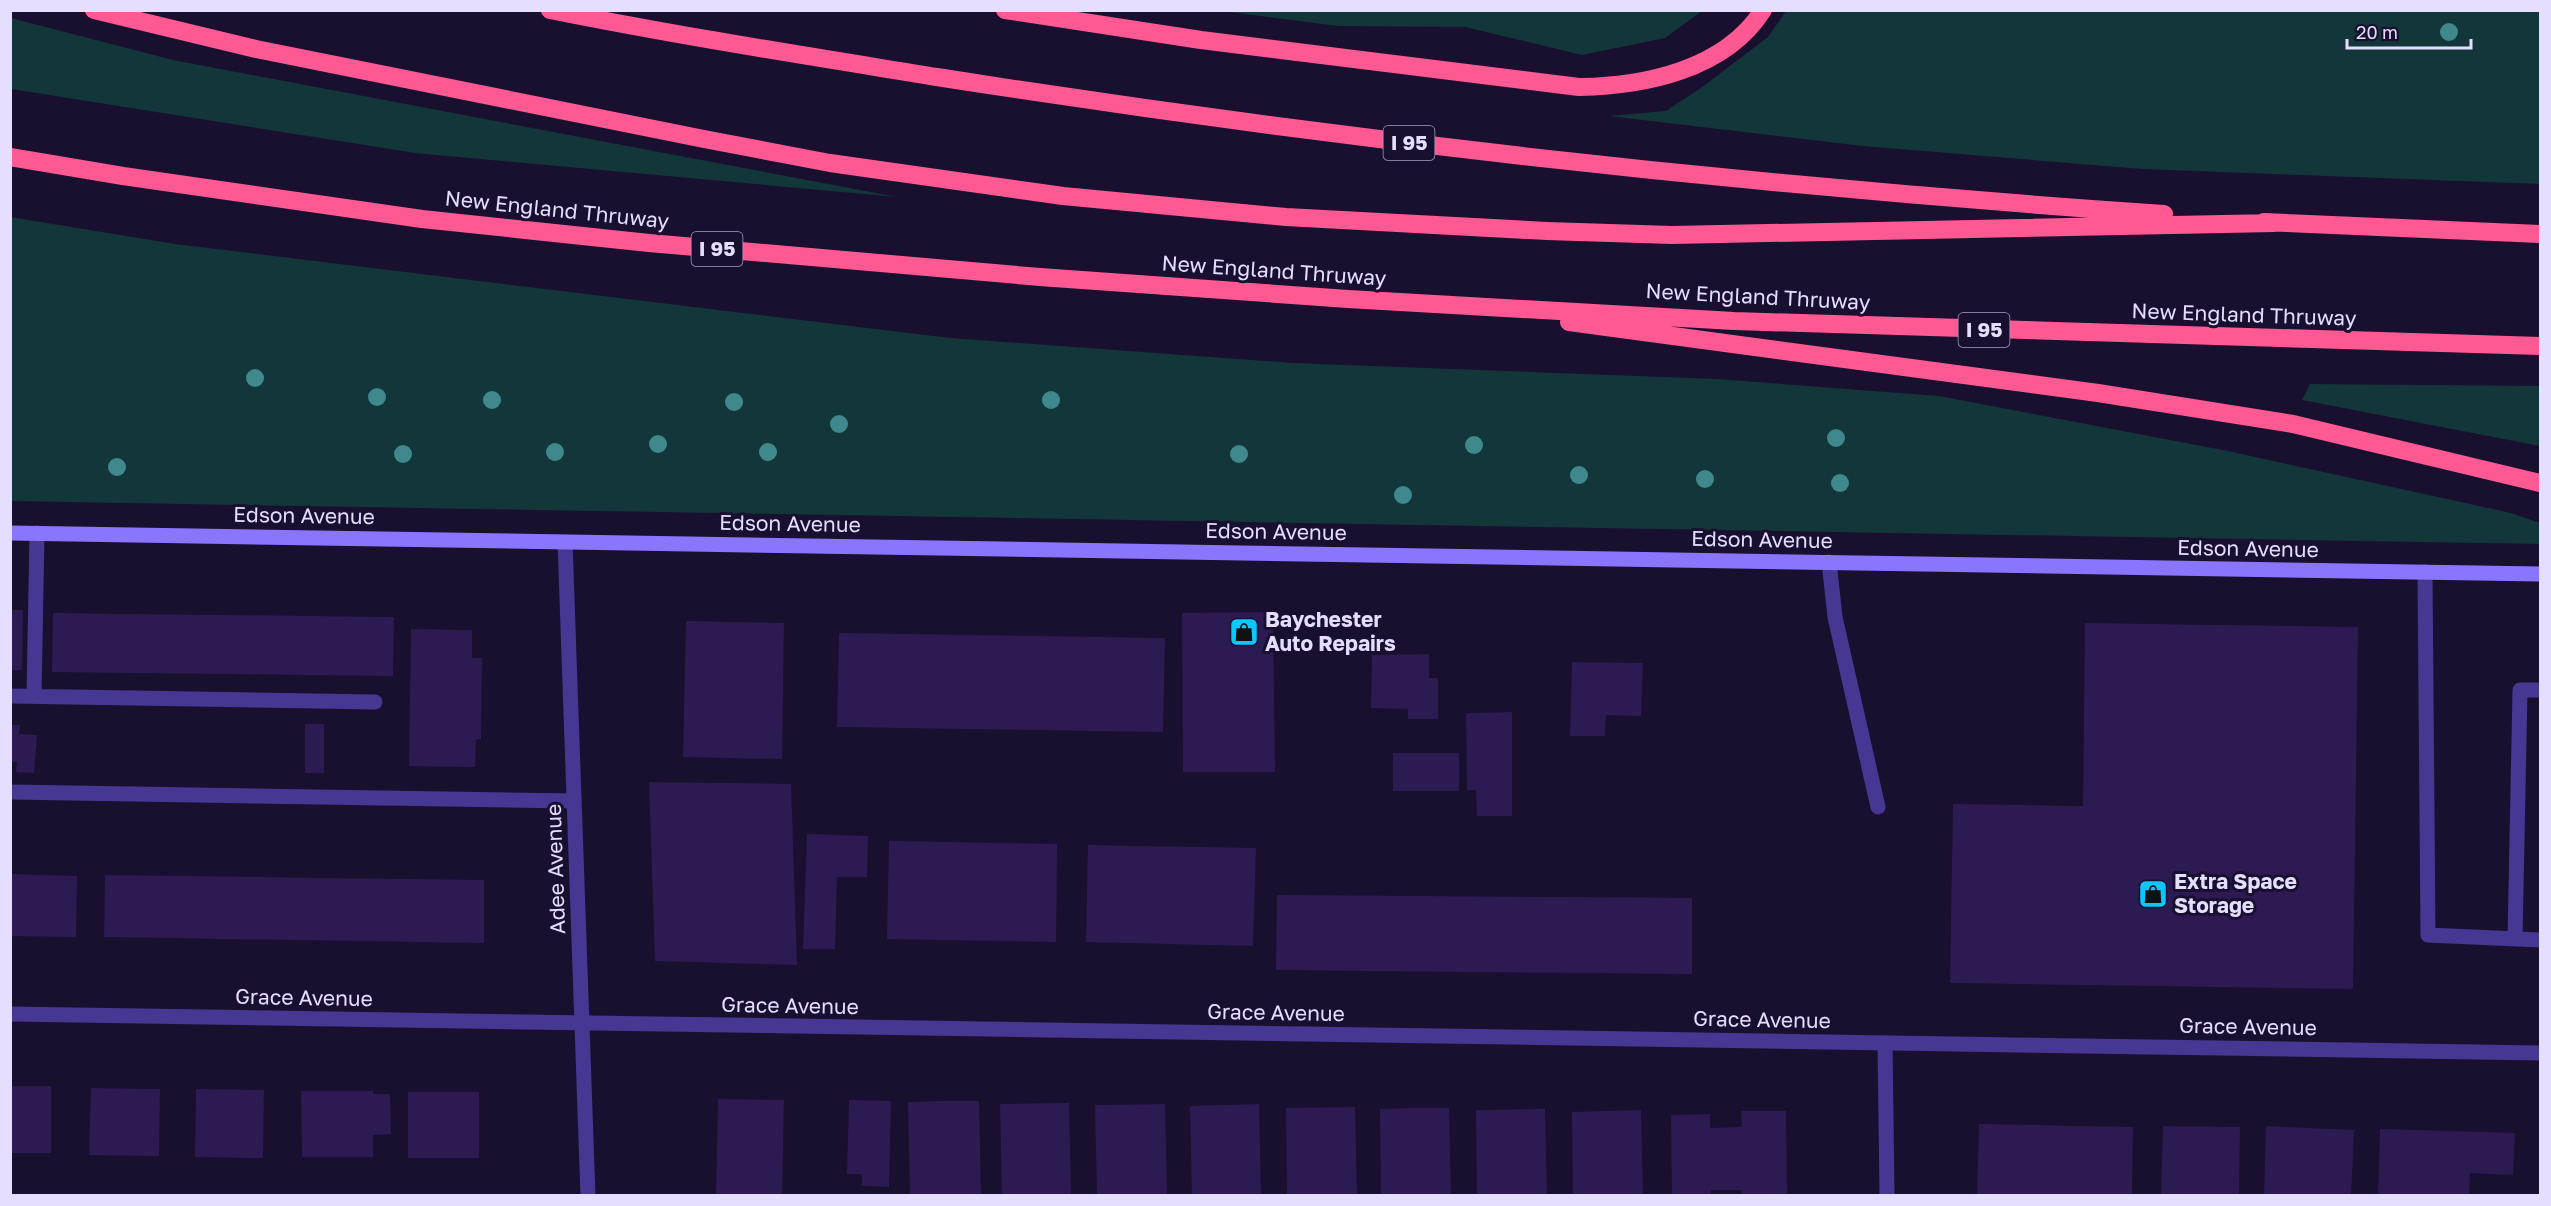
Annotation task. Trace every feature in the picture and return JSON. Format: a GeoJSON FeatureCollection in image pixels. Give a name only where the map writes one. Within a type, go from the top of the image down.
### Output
{"type":"FeatureCollection","features":[{"type":"Feature","properties":{"kind":"highway"},"geometry":{"type":"LineString","coordinates":[[94,10],[256,49],[704,139],[830,163],[1073,197],[1287,217],[1547,231],[1650,234],[2274,222]]}},
{"type":"Feature","properties":{"kind":"highway","name":"I 95"},"geometry":{"type":"LineString","coordinates":[[550,10],[1082,100],[1324,133],[1670,173],[1964,200],[2274,222],[2541,234]]}},
{"type":"Feature","properties":{"kind":"highway"},"geometry":{"type":"LineString","coordinates":[[1005,10],[1202,40],[1579,87],[1618,86],[1651,81],[1683,71],[1714,55],[1742,35],[1763,10]]}},
{"type":"Feature","properties":{"kind":"highway","name":"New England Thruway"},"geometry":{"type":"LineString","coordinates":[[10,157],[146,180],[422,219],[649,243],[1040,277],[1428,303],[1810,324],[2541,346]]}},
{"type":"Feature","properties":{"kind":"highway"},"geometry":{"type":"LineString","coordinates":[[1428,303],[2086,391],[2293,424],[2541,483]]}},
{"type":"Feature","properties":{"kind":"main road","name":"Edson Avenue"},"geometry":{"type":"LineString","coordinates":[[10,533],[2541,574]]}},
{"type":"Feature","properties":{"kind":"street"},"geometry":{"type":"LineString","coordinates":[[34,696],[36,533]]}},
{"type":"Feature","properties":{"kind":"street","name":"Adee Avenue"},"geometry":{"type":"LineString","coordinates":[[565,542],[588,1196]]}},
{"type":"Feature","properties":{"kind":"street"},"geometry":{"type":"LineString","coordinates":[[1829,562],[1834,617],[1878,807]]}},
{"type":"Feature","properties":{"kind":"street"},"geometry":{"type":"LineString","coordinates":[[2425,572],[2428,935],[2541,940]]}},
{"type":"Feature","properties":{"kind":"street"},"geometry":{"type":"LineString","coordinates":[[2515,939],[2520,690],[2541,690]]}},
{"type":"Feature","properties":{"kind":"street"},"geometry":{"type":"LineString","coordinates":[[10,696],[375,702]]}},
{"type":"Feature","properties":{"kind":"street"},"geometry":{"type":"LineString","coordinates":[[10,792],[574,801]]}},
{"type":"Feature","properties":{"kind":"street","name":"Grace Avenue"},"geometry":{"type":"LineString","coordinates":[[10,1014],[2541,1053]]}},
{"type":"Feature","properties":{"kind":"street"},"geometry":{"type":"LineString","coordinates":[[1885,1043],[1887,1196]]}},
{"type":"Feature","properties":{"kind":"green space"},"geometry":{"type":"Polygon","coordinates":[[[1702,10],[1665,38],[1582,55],[1465,27],[1338,26],[1223,11],[1702,10]]]}},
{"type":"Feature","properties":{"kind":"green space"},"geometry":{"type":"Polygon","coordinates":[[[1786,11],[2540,11],[2540,184],[2142,169],[1863,146],[1609,116],[1666,111],[1701,88],[1768,37],[1786,11]]]}},
{"type":"Feature","properties":{"kind":"green space"},"geometry":{"type":"Polygon","coordinates":[[[11,18],[173,60],[897,197],[415,153],[11,89],[11,18]]]}},
{"type":"Feature","properties":{"kind":"green space"},"geometry":{"type":"Polygon","coordinates":[[[10,217],[175,244],[950,338],[1293,363],[1717,379],[1939,396],[2228,451],[2511,513],[2540,523],[2540,544],[11,501],[10,217]]]}},
{"type":"Feature","properties":{"kind":"green space"},"geometry":{"type":"Polygon","coordinates":[[[2310,384],[2540,386],[2540,446],[2302,400],[2310,384]]]}},
{"type":"Feature","properties":{"kind":"building"},"geometry":{"type":"Polygon","coordinates":[[[10,610],[23,610],[22,670],[10,670],[10,610]]]}},
{"type":"Feature","properties":{"kind":"building"},"geometry":{"type":"Polygon","coordinates":[[[1273,612],[1275,772],[1183,772],[1182,613],[1273,612]]]}},
{"type":"Feature","properties":{"kind":"building"},"geometry":{"type":"Polygon","coordinates":[[[53,613],[394,617],[393,676],[52,672],[53,613]]]}},
{"type":"Feature","properties":{"kind":"building"},"geometry":{"type":"Polygon","coordinates":[[[686,621],[784,623],[782,759],[683,757],[686,621]]]}},
{"type":"Feature","properties":{"kind":"building","name":"Extra Space Storage"},"geometry":{"type":"Polygon","coordinates":[[[2085,623],[2358,627],[2353,989],[1950,983],[1953,804],[2083,806],[2085,623]]]}},
{"type":"Feature","properties":{"kind":"building"},"geometry":{"type":"Polygon","coordinates":[[[411,629],[472,630],[472,658],[482,658],[481,739],[476,739],[475,767],[409,766],[411,629]]]}},
{"type":"Feature","properties":{"kind":"building"},"geometry":{"type":"Polygon","coordinates":[[[839,633],[1165,638],[1163,732],[837,727],[839,633]]]}},
{"type":"Feature","properties":{"kind":"building"},"geometry":{"type":"Polygon","coordinates":[[[1429,654],[1429,678],[1438,678],[1438,719],[1408,719],[1408,709],[1371,708],[1372,655],[1429,654]]]}},
{"type":"Feature","properties":{"kind":"building"},"geometry":{"type":"Polygon","coordinates":[[[1572,662],[1643,663],[1641,716],[1606,715],[1605,736],[1570,736],[1572,662]]]}},
{"type":"Feature","properties":{"kind":"building"},"geometry":{"type":"Polygon","coordinates":[[[1512,712],[1512,816],[1477,816],[1476,790],[1467,790],[1466,713],[1512,712]]]}},
{"type":"Feature","properties":{"kind":"building"},"geometry":{"type":"Polygon","coordinates":[[[305,724],[324,724],[324,773],[305,773],[305,724]]]}},
{"type":"Feature","properties":{"kind":"building"},"geometry":{"type":"Polygon","coordinates":[[[10,725],[20,725],[19,734],[37,735],[34,773],[16,772],[17,762],[10,762],[10,725]]]}},
{"type":"Feature","properties":{"kind":"building"},"geometry":{"type":"Polygon","coordinates":[[[1393,753],[1459,753],[1459,791],[1393,791],[1393,753]]]}},
{"type":"Feature","properties":{"kind":"building"},"geometry":{"type":"Polygon","coordinates":[[[649,782],[791,784],[797,965],[655,961],[649,782]]]}},
{"type":"Feature","properties":{"kind":"building"},"geometry":{"type":"Polygon","coordinates":[[[807,834],[868,836],[867,877],[837,877],[835,949],[803,949],[807,834]]]}},
{"type":"Feature","properties":{"kind":"building"},"geometry":{"type":"Polygon","coordinates":[[[889,841],[1057,844],[1056,942],[887,939],[889,841]]]}},
{"type":"Feature","properties":{"kind":"building"},"geometry":{"type":"Polygon","coordinates":[[[1088,845],[1256,848],[1253,946],[1086,942],[1088,845]]]}},
{"type":"Feature","properties":{"kind":"building"},"geometry":{"type":"Polygon","coordinates":[[[10,874],[77,876],[76,937],[10,936],[10,874]]]}},
{"type":"Feature","properties":{"kind":"building"},"geometry":{"type":"Polygon","coordinates":[[[105,875],[484,880],[484,943],[104,937],[105,875]]]}},
{"type":"Feature","properties":{"kind":"building"},"geometry":{"type":"Polygon","coordinates":[[[1277,895],[1692,898],[1692,974],[1276,970],[1277,895]]]}},
{"type":"Feature","properties":{"kind":"building"},"geometry":{"type":"Polygon","coordinates":[[[10,1086],[51,1086],[51,1153],[10,1153],[10,1086]]]}},
{"type":"Feature","properties":{"kind":"building"},"geometry":{"type":"Polygon","coordinates":[[[91,1088],[160,1089],[159,1156],[89,1155],[91,1088]]]}},
{"type":"Feature","properties":{"kind":"building"},"geometry":{"type":"Polygon","coordinates":[[[196,1089],[264,1090],[263,1158],[195,1157],[196,1089]]]}},
{"type":"Feature","properties":{"kind":"building"},"geometry":{"type":"Polygon","coordinates":[[[301,1091],[373,1091],[373,1094],[390,1094],[391,1134],[373,1135],[373,1157],[302,1157],[301,1091]]]}},
{"type":"Feature","properties":{"kind":"building"},"geometry":{"type":"Polygon","coordinates":[[[408,1092],[479,1092],[479,1158],[408,1158],[408,1092]]]}},
{"type":"Feature","properties":{"kind":"building"},"geometry":{"type":"Polygon","coordinates":[[[718,1099],[784,1100],[782,1196],[716,1196],[718,1099]]]}},
{"type":"Feature","properties":{"kind":"building"},"geometry":{"type":"Polygon","coordinates":[[[849,1100],[891,1101],[889,1187],[862,1186],[862,1174],[847,1174],[849,1100]]]}},
{"type":"Feature","properties":{"kind":"building"},"geometry":{"type":"Polygon","coordinates":[[[979,1101],[981,1196],[910,1196],[908,1102],[979,1101]]]}},
{"type":"Feature","properties":{"kind":"building"},"geometry":{"type":"Polygon","coordinates":[[[1069,1103],[1071,1196],[1002,1196],[1000,1104],[1069,1103]]]}},
{"type":"Feature","properties":{"kind":"building"},"geometry":{"type":"Polygon","coordinates":[[[1165,1104],[1167,1196],[1097,1196],[1095,1105],[1165,1104]]]}},
{"type":"Feature","properties":{"kind":"building"},"geometry":{"type":"Polygon","coordinates":[[[1259,1104],[1261,1196],[1192,1196],[1190,1106],[1259,1104]]]}},
{"type":"Feature","properties":{"kind":"building"},"geometry":{"type":"Polygon","coordinates":[[[1355,1107],[1357,1196],[1287,1196],[1286,1108],[1355,1107]]]}},
{"type":"Feature","properties":{"kind":"building"},"geometry":{"type":"Polygon","coordinates":[[[1449,1108],[1451,1196],[1381,1196],[1380,1109],[1449,1108]]]}},
{"type":"Feature","properties":{"kind":"building"},"geometry":{"type":"Polygon","coordinates":[[[1545,1109],[1547,1196],[1477,1196],[1476,1110],[1545,1109]]]}},
{"type":"Feature","properties":{"kind":"building"},"geometry":{"type":"Polygon","coordinates":[[[1641,1110],[1643,1196],[1573,1196],[1572,1112],[1641,1110]]]}},
{"type":"Feature","properties":{"kind":"building"},"geometry":{"type":"Polygon","coordinates":[[[1741,1111],[1786,1111],[1787,1196],[1742,1196],[1742,1190],[1711,1190],[1711,1196],[1672,1196],[1671,1115],[1710,1114],[1710,1128],[1742,1127],[1741,1111]]]}},
{"type":"Feature","properties":{"kind":"building"},"geometry":{"type":"Polygon","coordinates":[[[1979,1124],[2133,1127],[2132,1196],[1977,1196],[1979,1124]]]}},
{"type":"Feature","properties":{"kind":"building"},"geometry":{"type":"Polygon","coordinates":[[[2163,1126],[2240,1127],[2239,1196],[2161,1196],[2163,1126]]]}},
{"type":"Feature","properties":{"kind":"building"},"geometry":{"type":"Polygon","coordinates":[[[2266,1126],[2354,1130],[2351,1196],[2264,1196],[2266,1126]]]}},
{"type":"Feature","properties":{"kind":"building"},"geometry":{"type":"Polygon","coordinates":[[[2380,1129],[2515,1133],[2513,1175],[2470,1173],[2469,1196],[2378,1196],[2380,1129]]]}},
{"type":"Feature","properties":{"kind":"place","name":"Baychester Auto Repairs"},"geometry":{"type":"Point","coordinates":[1244,632]}},
{"type":"Feature","properties":{"kind":"place","name":"Extra Space Storage"},"geometry":{"type":"Point","coordinates":[2153,894]}}]}
